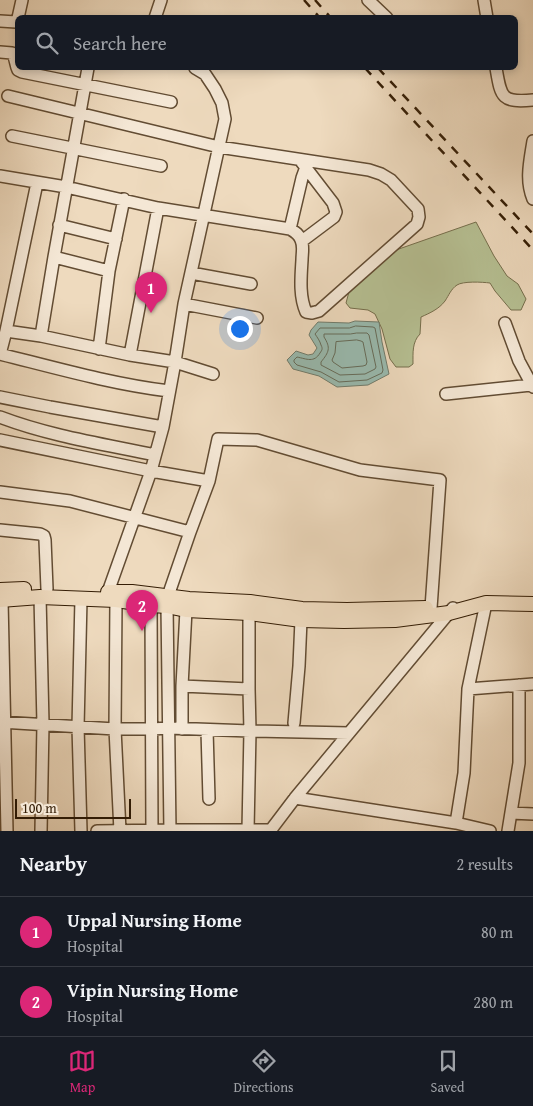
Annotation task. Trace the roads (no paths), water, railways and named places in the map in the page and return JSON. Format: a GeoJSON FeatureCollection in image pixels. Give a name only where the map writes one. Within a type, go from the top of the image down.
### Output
{"type":"FeatureCollection","features":[{"type":"Feature","properties":{"kind":"main road"},"geometry":{"type":"LineString","coordinates":[[43,593],[81,599],[132,592],[167,601],[186,610],[249,613],[301,620],[344,621],[395,620],[486,603],[533,604]]}},
{"type":"Feature","properties":{"kind":"main road"},"geometry":{"type":"LineString","coordinates":[[1,597],[43,593],[112,596],[151,605],[189,599],[250,602],[302,609],[431,608],[452,610]]}},
{"type":"Feature","properties":{"kind":"street"},"geometry":{"type":"LineString","coordinates":[[19,15],[22,0]]}},
{"type":"Feature","properties":{"kind":"street"},"geometry":{"type":"LineString","coordinates":[[157,15],[161,0]]}},
{"type":"Feature","properties":{"kind":"street"},"geometry":{"type":"LineString","coordinates":[[368,0],[384,15]]}},
{"type":"Feature","properties":{"kind":"street"},"geometry":{"type":"LineString","coordinates":[[484,0],[486,15]]}},
{"type":"Feature","properties":{"kind":"street"},"geometry":{"type":"LineString","coordinates":[[0,21],[15,22]]}},
{"type":"Feature","properties":{"kind":"street"},"geometry":{"type":"LineString","coordinates":[[0,52],[12,53],[15,57]]}},
{"type":"Feature","properties":{"kind":"street"},"geometry":{"type":"LineString","coordinates":[[18,70],[171,102]]}},
{"type":"Feature","properties":{"kind":"street"},"geometry":{"type":"LineString","coordinates":[[41,336],[88,70]]}},
{"type":"Feature","properties":{"kind":"street"},"geometry":{"type":"LineString","coordinates":[[120,830],[115,729],[112,596],[133,518],[151,470],[163,427],[190,273],[224,119],[222,103],[215,89],[206,74],[199,70]]}},
{"type":"Feature","properties":{"kind":"street"},"geometry":{"type":"LineString","coordinates":[[496,70],[499,86],[507,100],[517,102],[533,100]]}},
{"type":"Feature","properties":{"kind":"street"},"geometry":{"type":"LineString","coordinates":[[0,176],[66,187],[158,208],[290,229],[298,233],[302,241],[301,292],[306,312],[312,313],[319,311],[417,224],[419,217],[418,209],[390,180],[381,174],[368,170],[303,164],[218,147],[8,96]]}},
{"type":"Feature","properties":{"kind":"street"},"geometry":{"type":"LineString","coordinates":[[12,136],[161,166]]}},
{"type":"Feature","properties":{"kind":"street"},"geometry":{"type":"LineString","coordinates":[[533,141],[528,179],[529,190],[533,199]]}},
{"type":"Feature","properties":{"kind":"street"},"geometry":{"type":"LineString","coordinates":[[290,229],[302,178],[303,164]]}},
{"type":"Feature","properties":{"kind":"street"},"geometry":{"type":"LineString","coordinates":[[302,241],[334,217],[336,212],[333,203],[303,164]]}},
{"type":"Feature","properties":{"kind":"street"},"geometry":{"type":"LineString","coordinates":[[37,183],[0,354],[110,382],[169,392]]}},
{"type":"Feature","properties":{"kind":"street"},"geometry":{"type":"LineString","coordinates":[[99,349],[109,271],[124,200]]}},
{"type":"Feature","properties":{"kind":"street"},"geometry":{"type":"LineString","coordinates":[[130,355],[158,208]]}},
{"type":"Feature","properties":{"kind":"street"},"geometry":{"type":"LineString","coordinates":[[59,225],[116,239]]}},
{"type":"Feature","properties":{"kind":"street"},"geometry":{"type":"LineString","coordinates":[[54,257],[109,271]]}},
{"type":"Feature","properties":{"kind":"street"},"geometry":{"type":"LineString","coordinates":[[190,273],[251,284]]}},
{"type":"Feature","properties":{"kind":"street"},"geometry":{"type":"LineString","coordinates":[[184,304],[256,318]]}},
{"type":"Feature","properties":{"kind":"street"},"geometry":{"type":"LineString","coordinates":[[446,394],[532,386],[519,361],[505,323]]}},
{"type":"Feature","properties":{"kind":"street"},"geometry":{"type":"LineString","coordinates":[[6,331],[175,362],[214,374]]}},
{"type":"Feature","properties":{"kind":"street"},"geometry":{"type":"LineString","coordinates":[[0,397],[163,427]]}},
{"type":"Feature","properties":{"kind":"street"},"geometry":{"type":"LineString","coordinates":[[0,417],[74,439],[155,455]]}},
{"type":"Feature","properties":{"kind":"street"},"geometry":{"type":"LineString","coordinates":[[170,830],[167,601],[209,480],[218,439],[256,440],[360,470],[440,480],[431,608]]}},
{"type":"Feature","properties":{"kind":"street"},"geometry":{"type":"LineString","coordinates":[[0,440],[209,480]]}},
{"type":"Feature","properties":{"kind":"street"},"geometry":{"type":"LineString","coordinates":[[0,492],[70,501],[190,532]]}},
{"type":"Feature","properties":{"kind":"street"},"geometry":{"type":"LineString","coordinates":[[0,530],[40,534],[44,536],[45,540],[41,831]]}},
{"type":"Feature","properties":{"kind":"street"},"geometry":{"type":"LineString","coordinates":[[1,597],[2,722],[8,831]]}},
{"type":"Feature","properties":{"kind":"street"},"geometry":{"type":"LineString","coordinates":[[81,599],[78,727],[81,831]]}},
{"type":"Feature","properties":{"kind":"street"},"geometry":{"type":"LineString","coordinates":[[461,826],[468,689],[486,603]]}},
{"type":"Feature","properties":{"kind":"street"},"geometry":{"type":"LineString","coordinates":[[151,605],[152,830]]}},
{"type":"Feature","properties":{"kind":"street"},"geometry":{"type":"LineString","coordinates":[[182,729],[186,610]]}},
{"type":"Feature","properties":{"kind":"street"},"geometry":{"type":"LineString","coordinates":[[97,831],[270,831],[349,732],[452,610]]}},
{"type":"Feature","properties":{"kind":"street"},"geometry":{"type":"LineString","coordinates":[[248,830],[250,731],[249,613]]}},
{"type":"Feature","properties":{"kind":"street"},"geometry":{"type":"LineString","coordinates":[[294,723],[301,620]]}},
{"type":"Feature","properties":{"kind":"street"},"geometry":{"type":"LineString","coordinates":[[468,689],[533,684]]}},
{"type":"Feature","properties":{"kind":"street"},"geometry":{"type":"LineString","coordinates":[[508,831],[519,763],[519,685]]}},
{"type":"Feature","properties":{"kind":"street"},"geometry":{"type":"LineString","coordinates":[[182,686],[249,689]]}},
{"type":"Feature","properties":{"kind":"street"},"geometry":{"type":"LineString","coordinates":[[2,722],[115,729],[169,728],[349,732]]}},
{"type":"Feature","properties":{"kind":"street"},"geometry":{"type":"LineString","coordinates":[[207,730],[209,799]]}},
{"type":"Feature","properties":{"kind":"street"},"geometry":{"type":"LineString","coordinates":[[295,798],[489,831]]}},
{"type":"Feature","properties":{"kind":"street"},"geometry":{"type":"LineString","coordinates":[[511,813],[533,814]]}},
{"type":"Feature","properties":{"kind":"water"},"geometry":{"type":"Polygon","coordinates":[[[355,321],[379,322],[389,374],[368,385],[337,387],[319,376],[293,369],[287,360],[296,351],[308,355],[313,354],[317,348],[309,335],[318,322],[349,323],[355,321]]]}},
{"type":"Feature","properties":{"kind":"railway"},"geometry":{"type":"LineString","coordinates":[[304,0],[317,15]]}},
{"type":"Feature","properties":{"kind":"railway"},"geometry":{"type":"LineString","coordinates":[[315,0],[328,15]]}},
{"type":"Feature","properties":{"kind":"railway"},"geometry":{"type":"LineString","coordinates":[[367,70],[533,250]]}},
{"type":"Feature","properties":{"kind":"railway"},"geometry":{"type":"LineString","coordinates":[[380,70],[533,234]]}},
{"type":"Feature","properties":{"kind":"place","name":"Uppal Nursing Home"},"geometry":{"type":"Point","coordinates":[151,313]}},
{"type":"Feature","properties":{"kind":"place","name":"Vipin Nursing Home"},"geometry":{"type":"Point","coordinates":[142,631]}}]}
